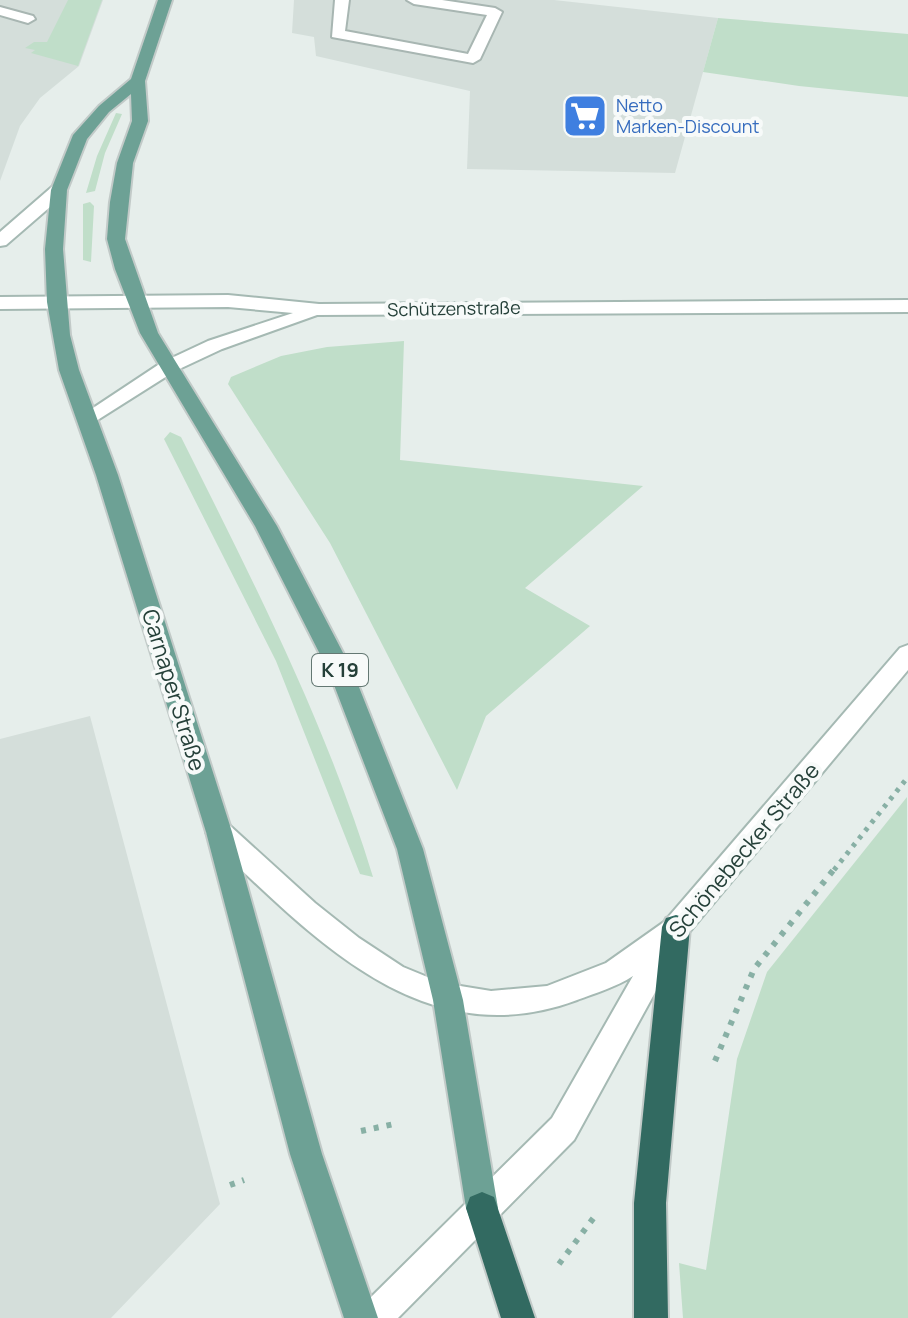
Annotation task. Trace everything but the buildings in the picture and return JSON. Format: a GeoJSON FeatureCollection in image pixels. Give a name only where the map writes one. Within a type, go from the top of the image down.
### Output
{"type":"FeatureCollection","features":[{"type":"Feature","properties":{"kind":"highway"},"geometry":{"type":"LineString","coordinates":[[651,1318],[650,1203],[676,927]]}},
{"type":"Feature","properties":{"kind":"highway"},"geometry":{"type":"LineString","coordinates":[[482,1208],[518,1318]]}},
{"type":"Feature","properties":{"kind":"main road","name":"K 19"},"geometry":{"type":"LineString","coordinates":[[165,0],[138,81],[140,121],[125,163],[116,239],[134,301],[168,367],[210,429],[266,526],[341,672],[410,849],[448,1000],[482,1208]]}},
{"type":"Feature","properties":{"kind":"main road"},"geometry":{"type":"LineString","coordinates":[[342,0],[337,34],[473,59],[495,12],[414,0]]}},
{"type":"Feature","properties":{"kind":"main road"},"geometry":{"type":"LineString","coordinates":[[0,11],[28,19]]}},
{"type":"Feature","properties":{"kind":"main road","name":"Carnaper Straße"},"geometry":{"type":"LineString","coordinates":[[138,81],[104,109],[79,138],[59,190],[54,249],[56,302],[69,370],[88,420],[219,832],[306,1154],[361,1318]]}},
{"type":"Feature","properties":{"kind":"main road"},"geometry":{"type":"LineString","coordinates":[[0,241],[59,190]]}},
{"type":"Feature","properties":{"kind":"main road","name":"Schützenstraße"},"geometry":{"type":"LineString","coordinates":[[0,303],[228,301],[319,310],[908,306]]}},
{"type":"Feature","properties":{"kind":"main road"},"geometry":{"type":"LineString","coordinates":[[88,420],[168,367],[215,345],[319,310]]}},
{"type":"Feature","properties":{"kind":"main road","name":"Schönebecker Straße"},"geometry":{"type":"LineString","coordinates":[[374,1318],[563,1129],[676,927],[908,654]]}},
{"type":"Feature","properties":{"kind":"main road"},"geometry":{"type":"LineString","coordinates":[[219,832],[325,928],[408,986],[448,1000],[494,1006],[568,994],[612,975],[676,927]]}},
{"type":"Feature","properties":{"kind":"path"},"geometry":{"type":"LineString","coordinates":[[714,1064],[754,969],[908,777]]}},
{"type":"Feature","properties":{"kind":"path"},"geometry":{"type":"LineString","coordinates":[[361,1131],[399,1123]]}},
{"type":"Feature","properties":{"kind":"path"},"geometry":{"type":"LineString","coordinates":[[230,1185],[244,1180]]}},
{"type":"Feature","properties":{"kind":"path"},"geometry":{"type":"LineString","coordinates":[[559,1264],[601,1208]]}},
{"type":"Feature","properties":{"kind":"shaded area"},"geometry":{"type":"Polygon","coordinates":[[[0,0],[103,0],[79,66],[40,98],[20,126],[0,181],[0,0]]]}},
{"type":"Feature","properties":{"kind":"shaded area"},"geometry":{"type":"Polygon","coordinates":[[[294,0],[554,0],[718,18],[675,173],[467,169],[470,91],[316,56],[314,37],[292,33],[294,0]]]}},
{"type":"Feature","properties":{"kind":"shaded area"},"geometry":{"type":"Polygon","coordinates":[[[90,716],[220,1204],[111,1318],[0,1318],[0,739],[90,716]]]}},
{"type":"Feature","properties":{"kind":"green space"},"geometry":{"type":"Polygon","coordinates":[[[68,0],[102,0],[78,66],[31,53],[35,50],[25,48],[34,42],[47,42],[68,0]]]}},
{"type":"Feature","properties":{"kind":"green space"},"geometry":{"type":"Polygon","coordinates":[[[718,18],[908,34],[908,97],[703,72],[718,18]]]}},
{"type":"Feature","properties":{"kind":"green space"},"geometry":{"type":"Polygon","coordinates":[[[116,113],[122,114],[105,153],[95,191],[86,193],[97,156],[116,113]]]}},
{"type":"Feature","properties":{"kind":"green space"},"geometry":{"type":"Polygon","coordinates":[[[90,202],[94,206],[91,262],[83,260],[83,204],[90,202]]]}},
{"type":"Feature","properties":{"kind":"green space"},"geometry":{"type":"Polygon","coordinates":[[[404,341],[400,460],[643,486],[525,588],[590,626],[486,716],[457,790],[330,543],[228,384],[231,377],[281,356],[327,347],[404,341]]]}},
{"type":"Feature","properties":{"kind":"green space"},"geometry":{"type":"Polygon","coordinates":[[[170,432],[181,437],[286,653],[333,764],[373,877],[360,874],[276,661],[164,439],[170,432]]]}},
{"type":"Feature","properties":{"kind":"green space"},"geometry":{"type":"Polygon","coordinates":[[[907,797],[908,1318],[683,1318],[679,1263],[706,1270],[737,1059],[767,972],[907,797]]]}},
{"type":"Feature","properties":{"kind":"place","name":"Netto Marken-Discount"},"geometry":{"type":"Point","coordinates":[585,116]}}]}
